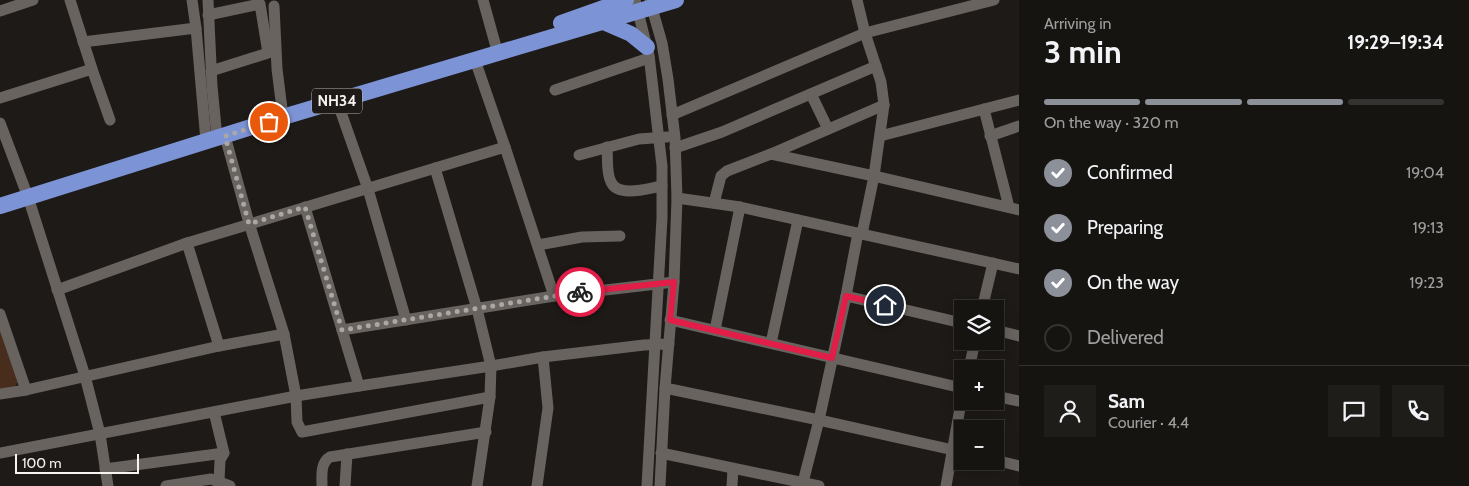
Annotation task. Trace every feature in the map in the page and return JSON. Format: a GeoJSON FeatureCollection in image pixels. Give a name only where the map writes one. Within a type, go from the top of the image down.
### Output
{"type":"FeatureCollection","features":[{"type":"Feature","properties":{"kind":"highway","name":"NH34"},"geometry":{"type":"LineString","coordinates":[[282,114],[337,101],[475,60],[497,50],[640,3],[676,0]]}},
{"type":"Feature","properties":{"kind":"highway","name":"NH34"},"geometry":{"type":"LineString","coordinates":[[0,195],[26,192],[497,50],[601,21],[640,3]]}},
{"type":"Feature","properties":{"kind":"highway"},"geometry":{"type":"LineString","coordinates":[[601,21],[631,34],[648,52]]}},
{"type":"Feature","properties":{"kind":"highway","name":"NH34"},"geometry":{"type":"LineString","coordinates":[[0,206],[26,192]]}},
{"type":"Feature","properties":{"kind":"street"},"geometry":{"type":"LineString","coordinates":[[0,11],[33,0]]}},
{"type":"Feature","properties":{"kind":"street"},"geometry":{"type":"LineString","coordinates":[[70,0],[110,120]]}},
{"type":"Feature","properties":{"kind":"street"},"geometry":{"type":"LineString","coordinates":[[192,0],[214,135],[249,224],[284,334],[296,396],[297,422],[302,432],[490,397]]}},
{"type":"Feature","properties":{"kind":"street"},"geometry":{"type":"LineString","coordinates":[[208,0],[214,135]]}},
{"type":"Feature","properties":{"kind":"street"},"geometry":{"type":"LineString","coordinates":[[282,114],[269,3],[285,0]]}},
{"type":"Feature","properties":{"kind":"street"},"geometry":{"type":"LineString","coordinates":[[483,0],[497,50]]}},
{"type":"Feature","properties":{"kind":"street"},"geometry":{"type":"LineString","coordinates":[[802,484],[819,420],[874,176],[884,105],[881,82],[865,33],[857,0]]}},
{"type":"Feature","properties":{"kind":"street"},"geometry":{"type":"LineString","coordinates":[[672,115],[865,33],[994,0]]}},
{"type":"Feature","properties":{"kind":"street"},"geometry":{"type":"LineString","coordinates":[[640,3],[660,137],[662,186],[646,486]]}},
{"type":"Feature","properties":{"kind":"street"},"geometry":{"type":"LineString","coordinates":[[640,3],[662,43],[675,143],[677,198],[674,282],[664,388],[660,486]]}},
{"type":"Feature","properties":{"kind":"street"},"geometry":{"type":"LineString","coordinates":[[208,15],[260,4],[268,53],[212,72]]}},
{"type":"Feature","properties":{"kind":"street"},"geometry":{"type":"LineString","coordinates":[[83,42],[196,28]]}},
{"type":"Feature","properties":{"kind":"street"},"geometry":{"type":"LineString","coordinates":[[555,90],[648,52]]}},
{"type":"Feature","properties":{"kind":"street"},"geometry":{"type":"LineString","coordinates":[[475,60],[554,296]]}},
{"type":"Feature","properties":{"kind":"street"},"geometry":{"type":"LineString","coordinates":[[579,155],[639,139],[660,137],[675,143],[706,138],[876,66]]}},
{"type":"Feature","properties":{"kind":"street"},"geometry":{"type":"LineString","coordinates":[[0,98],[92,69]]}},
{"type":"Feature","properties":{"kind":"street"},"geometry":{"type":"LineString","coordinates":[[811,94],[828,130]]}},
{"type":"Feature","properties":{"kind":"street"},"geometry":{"type":"LineString","coordinates":[[880,136],[1019,100]]}},
{"type":"Feature","properties":{"kind":"street"},"geometry":{"type":"LineString","coordinates":[[337,101],[368,189],[406,320]]}},
{"type":"Feature","properties":{"kind":"street"},"geometry":{"type":"LineString","coordinates":[[714,203],[721,176],[726,171],[771,154],[884,105]]}},
{"type":"Feature","properties":{"kind":"street"},"geometry":{"type":"LineString","coordinates":[[984,110],[990,136],[1014,208]]}},
{"type":"Feature","properties":{"kind":"street"},"geometry":{"type":"LineString","coordinates":[[0,123],[26,192],[85,376],[100,434],[108,486]]}},
{"type":"Feature","properties":{"kind":"street"},"geometry":{"type":"LineString","coordinates":[[990,136],[1019,126]]}},
{"type":"Feature","properties":{"kind":"street"},"geometry":{"type":"LineString","coordinates":[[57,290],[187,243],[505,147]]}},
{"type":"Feature","properties":{"kind":"street"},"geometry":{"type":"LineString","coordinates":[[607,147],[610,181],[614,188],[624,192],[662,186]]}},
{"type":"Feature","properties":{"kind":"street"},"geometry":{"type":"LineString","coordinates":[[771,154],[1014,208]]}},
{"type":"Feature","properties":{"kind":"street"},"geometry":{"type":"LineString","coordinates":[[436,168],[477,309],[491,366],[486,432],[477,486]]}},
{"type":"Feature","properties":{"kind":"street"},"geometry":{"type":"LineString","coordinates":[[677,198],[740,207],[1019,269]]}},
{"type":"Feature","properties":{"kind":"street"},"geometry":{"type":"LineString","coordinates":[[305,207],[359,386]]}},
{"type":"Feature","properties":{"kind":"street"},"geometry":{"type":"LineString","coordinates":[[715,330],[740,207]]}},
{"type":"Feature","properties":{"kind":"street"},"geometry":{"type":"LineString","coordinates":[[771,343],[798,220]]}},
{"type":"Feature","properties":{"kind":"street"},"geometry":{"type":"LineString","coordinates":[[538,245],[582,237],[620,236]]}},
{"type":"Feature","properties":{"kind":"street"},"geometry":{"type":"LineString","coordinates":[[187,243],[219,346]]}},
{"type":"Feature","properties":{"kind":"street"},"geometry":{"type":"LineString","coordinates":[[984,300],[993,263]]}},
{"type":"Feature","properties":{"kind":"street"},"geometry":{"type":"LineString","coordinates":[[342,330],[554,296],[674,282]]}},
{"type":"Feature","properties":{"kind":"street"},"geometry":{"type":"LineString","coordinates":[[846,296],[954,321]]}},
{"type":"Feature","properties":{"kind":"street"},"geometry":{"type":"LineString","coordinates":[[0,314],[26,390]]}},
{"type":"Feature","properties":{"kind":"street"},"geometry":{"type":"LineString","coordinates":[[670,320],[954,386]]}},
{"type":"Feature","properties":{"kind":"street"},"geometry":{"type":"LineString","coordinates":[[1004,332],[1019,336]]}},
{"type":"Feature","properties":{"kind":"street"},"geometry":{"type":"LineString","coordinates":[[0,394],[26,390],[219,346],[284,334]]}},
{"type":"Feature","properties":{"kind":"street"},"geometry":{"type":"LineString","coordinates":[[0,453],[296,396],[491,366],[543,356],[669,344]]}},
{"type":"Feature","properties":{"kind":"street"},"geometry":{"type":"LineString","coordinates":[[536,486],[548,408],[543,356]]}},
{"type":"Feature","properties":{"kind":"street"},"geometry":{"type":"LineString","coordinates":[[664,388],[954,450]]}},
{"type":"Feature","properties":{"kind":"street"},"geometry":{"type":"LineString","coordinates":[[1004,398],[1019,401]]}},
{"type":"Feature","properties":{"kind":"street"},"geometry":{"type":"LineString","coordinates":[[214,412],[224,453],[220,460],[227,485]]}},
{"type":"Feature","properties":{"kind":"street"},"geometry":{"type":"LineString","coordinates":[[322,486],[325,460],[330,457],[486,432]]}},
{"type":"Feature","properties":{"kind":"street"},"geometry":{"type":"LineString","coordinates":[[105,469],[224,453]]}},
{"type":"Feature","properties":{"kind":"street"},"geometry":{"type":"LineString","coordinates":[[661,453],[802,484],[819,486]]}},
{"type":"Feature","properties":{"kind":"street"},"geometry":{"type":"LineString","coordinates":[[345,486],[347,454]]}},
{"type":"Feature","properties":{"kind":"street"},"geometry":{"type":"LineString","coordinates":[[946,486],[954,461]]}},
{"type":"Feature","properties":{"kind":"street"},"geometry":{"type":"LineString","coordinates":[[1004,462],[1019,466]]}},
{"type":"Feature","properties":{"kind":"street"},"geometry":{"type":"LineString","coordinates":[[732,486],[733,469]]}},
{"type":"Feature","properties":{"kind":"street"},"geometry":{"type":"LineString","coordinates":[[168,486],[211,479],[227,485]]}},
{"type":"Feature","properties":{"kind":"shaded area"},"geometry":{"type":"Polygon","coordinates":[[[0,326],[18,382],[15,386],[0,389],[0,326]]]}},
{"type":"Feature","properties":{"kind":"way so far"},"geometry":{"type":"LineString","coordinates":[[269,122],[225,136],[249,224],[305,207],[342,330],[580,292]]}},
{"type":"Feature","properties":{"kind":"route"},"geometry":{"type":"LineString","coordinates":[[580,292],[674,282],[670,320],[832,358],[846,296],[885,305]]}}]}
